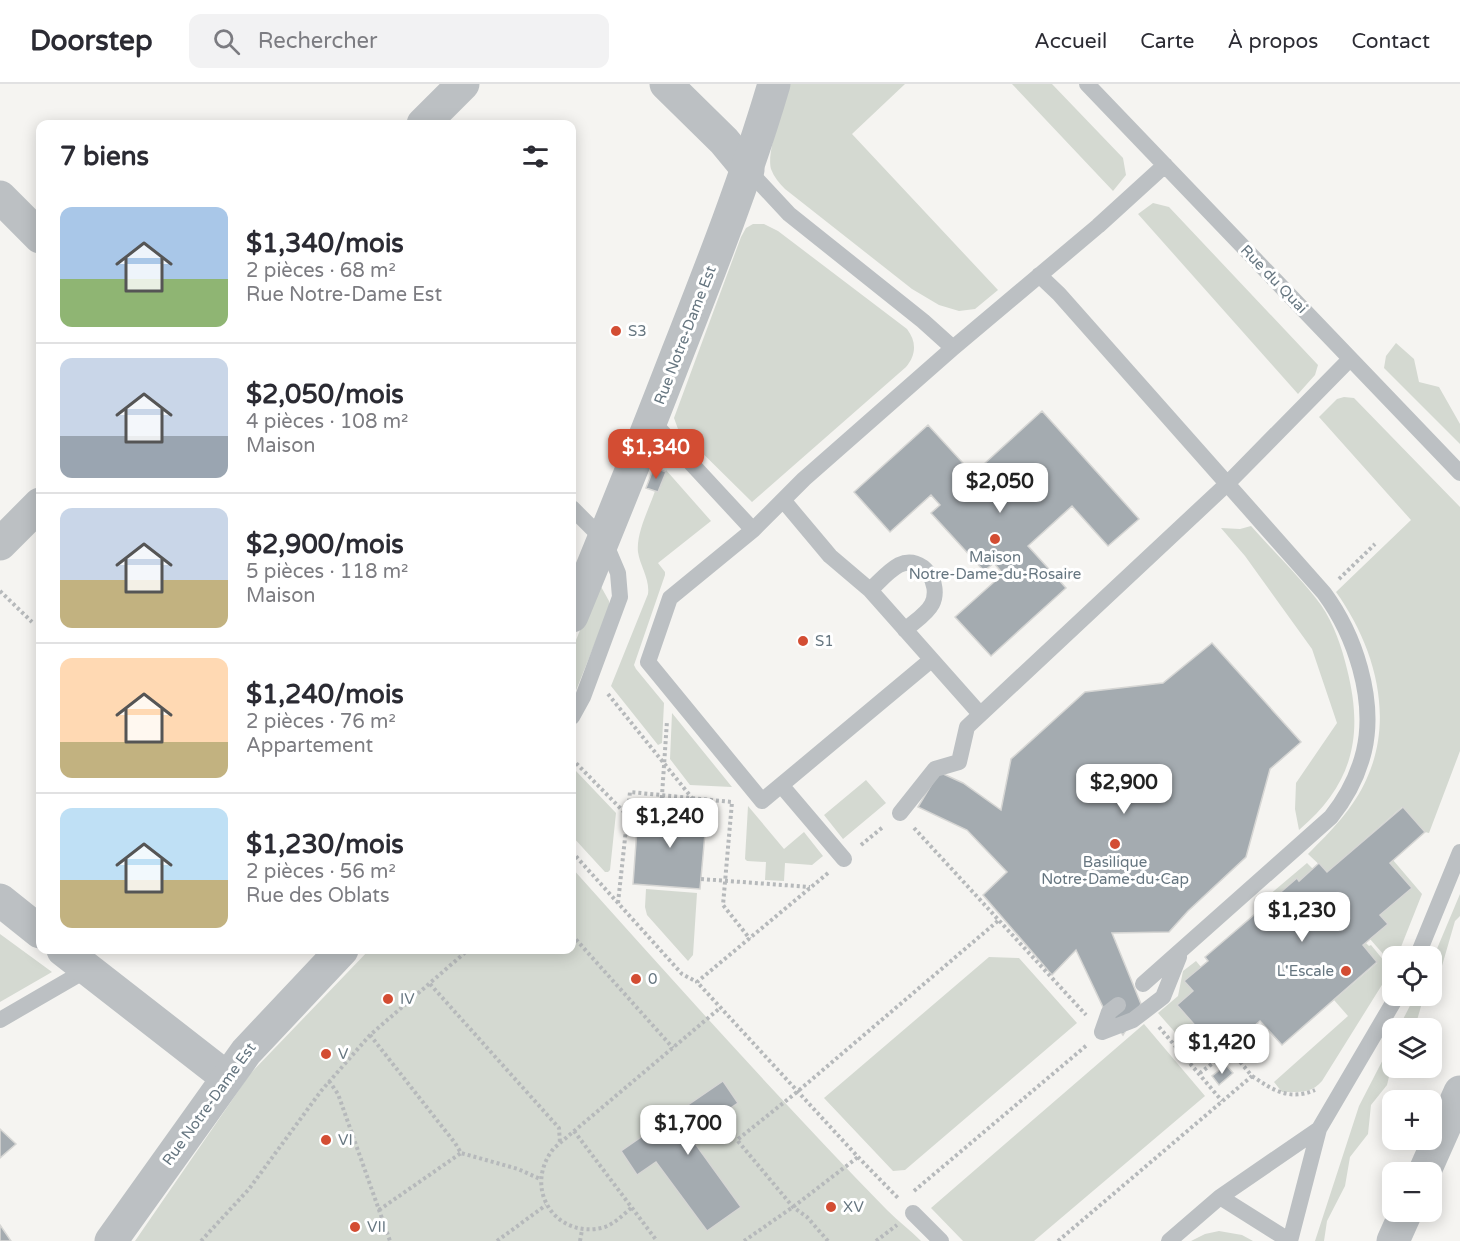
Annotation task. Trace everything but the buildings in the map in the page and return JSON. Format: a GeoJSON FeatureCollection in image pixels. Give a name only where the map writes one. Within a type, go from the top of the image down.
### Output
{"type":"FeatureCollection","features":[{"type":"Feature","properties":{"kind":"street"},"geometry":{"type":"LineString","coordinates":[[427,120],[463,84]]}},
{"type":"Feature","properties":{"kind":"street"},"geometry":{"type":"LineString","coordinates":[[666,84],[724,141],[748,170]]}},
{"type":"Feature","properties":{"kind":"street","name":"Rue Notre-Dame Est"},"geometry":{"type":"LineString","coordinates":[[576,606],[748,170],[774,84]]}},
{"type":"Feature","properties":{"kind":"street"},"geometry":{"type":"LineString","coordinates":[[0,197],[36,233]]}},
{"type":"Feature","properties":{"kind":"street"},"geometry":{"type":"LineString","coordinates":[[0,544],[36,508]]}},
{"type":"Feature","properties":{"kind":"street"},"geometry":{"type":"LineString","coordinates":[[0,900],[36,929]]}},
{"type":"Feature","properties":{"kind":"street","name":"Rue Notre-Dame Est"},"geometry":{"type":"LineString","coordinates":[[111,1241],[226,1077],[255,1042],[338,954]]}},
{"type":"Feature","properties":{"kind":"street"},"geometry":{"type":"LineString","coordinates":[[75,959],[226,1077]]}},
{"type":"Feature","properties":{"kind":"street"},"geometry":{"type":"LineString","coordinates":[[1429,1162],[1460,1092]]}},
{"type":"Feature","properties":{"kind":"street"},"geometry":{"type":"LineString","coordinates":[[1393,1241],[1402,1222]]}},
{"type":"Feature","properties":{"kind":"lane","name":"Rue du Quai"},"geometry":{"type":"LineString","coordinates":[[1088,84],[1460,474]]}},
{"type":"Feature","properties":{"kind":"lane"},"geometry":{"type":"LineString","coordinates":[[931,660],[762,801],[648,662],[670,598],[753,530],[804,479],[953,348],[1098,226],[1165,165]]}},
{"type":"Feature","properties":{"kind":"lane"},"geometry":{"type":"LineString","coordinates":[[748,170],[789,214],[923,321],[953,348]]}},
{"type":"Feature","properties":{"kind":"lane"},"geometry":{"type":"LineString","coordinates":[[1039,275],[1059,294],[1324,593],[1346,631],[1360,672],[1364,693],[1367,728],[1365,749],[1356,776],[1343,802],[1331,817],[1143,984]]}},
{"type":"Feature","properties":{"kind":"lane"},"geometry":{"type":"LineString","coordinates":[[900,813],[935,769],[959,762],[967,727],[1228,483],[1350,359]]}},
{"type":"Feature","properties":{"kind":"lane"},"geometry":{"type":"LineString","coordinates":[[651,420],[753,530]]}},
{"type":"Feature","properties":{"kind":"lane"},"geometry":{"type":"LineString","coordinates":[[783,500],[830,556],[870,590],[980,714]]}},
{"type":"Feature","properties":{"kind":"lane"},"geometry":{"type":"LineString","coordinates":[[576,512],[604,540],[618,573],[620,597],[583,697],[576,710]]}},
{"type":"Feature","properties":{"kind":"lane"},"geometry":{"type":"LineString","coordinates":[[870,590],[893,569],[904,564],[918,566],[930,574],[935,588],[933,603],[905,630]]}},
{"type":"Feature","properties":{"kind":"lane"},"geometry":{"type":"LineString","coordinates":[[781,784],[844,860]]}},
{"type":"Feature","properties":{"kind":"lane"},"geometry":{"type":"LineString","coordinates":[[1422,946],[1460,852]]}},
{"type":"Feature","properties":{"kind":"lane"},"geometry":{"type":"LineString","coordinates":[[1102,1032],[1133,1020],[1163,996],[1180,953]]}},
{"type":"Feature","properties":{"kind":"lane"},"geometry":{"type":"LineString","coordinates":[[0,1020],[75,959]]}},
{"type":"Feature","properties":{"kind":"lane"},"geometry":{"type":"LineString","coordinates":[[1102,1032],[1109,1012],[1118,1005]]}},
{"type":"Feature","properties":{"kind":"lane"},"geometry":{"type":"LineString","coordinates":[[1220,1197],[1290,1241],[1320,1129],[1391,1006]]}},
{"type":"Feature","properties":{"kind":"lane"},"geometry":{"type":"LineString","coordinates":[[1169,1241],[1220,1197],[1320,1129]]}},
{"type":"Feature","properties":{"kind":"lane"},"geometry":{"type":"LineString","coordinates":[[908,1207],[941,1241]]}},
{"type":"Feature","properties":{"kind":"path"},"geometry":{"type":"LineString","coordinates":[[1324,593],[1375,544]]}},
{"type":"Feature","properties":{"kind":"path"},"geometry":{"type":"LineString","coordinates":[[0,591],[32,622]]}},
{"type":"Feature","properties":{"kind":"path"},"geometry":{"type":"LineString","coordinates":[[602,686],[693,798]]}},
{"type":"Feature","properties":{"kind":"path"},"geometry":{"type":"LineString","coordinates":[[661,810],[667,707],[678,697]]}},
{"type":"Feature","properties":{"kind":"path"},"geometry":{"type":"LineString","coordinates":[[576,763],[627,815]]}},
{"type":"Feature","properties":{"kind":"path"},"geometry":{"type":"LineString","coordinates":[[618,903],[630,792],[732,802],[723,905],[750,939]]}},
{"type":"Feature","properties":{"kind":"path"},"geometry":{"type":"LineString","coordinates":[[576,856],[682,974],[697,982],[797,1092],[908,1207],[1102,1032],[900,813],[697,982]]}},
{"type":"Feature","properties":{"kind":"path"},"geometry":{"type":"LineString","coordinates":[[701,879],[811,888]]}},
{"type":"Feature","properties":{"kind":"path"},"geometry":{"type":"LineString","coordinates":[[828,1241],[807,1217],[793,1207],[737,1140],[797,1092],[999,920]]}},
{"type":"Feature","properties":{"kind":"path"},"geometry":{"type":"LineString","coordinates":[[576,939],[673,1048]]}},
{"type":"Feature","properties":{"kind":"path"},"geometry":{"type":"LineString","coordinates":[[201,1241],[249,1189],[329,1081],[370,1035],[464,954]]}},
{"type":"Feature","properties":{"kind":"path"},"geometry":{"type":"LineString","coordinates":[[430,984],[559,1128],[560,1143]]}},
{"type":"Feature","properties":{"kind":"path"},"geometry":{"type":"LineString","coordinates":[[631,1208],[615,1222],[604,1227],[582,1230],[568,1226],[559,1220],[546,1205],[540,1191],[540,1179],[547,1157],[560,1143],[720,1008]]}},
{"type":"Feature","properties":{"kind":"path"},"geometry":{"type":"LineString","coordinates":[[1153,1020],[1222,1101]]}},
{"type":"Feature","properties":{"kind":"path"},"geometry":{"type":"LineString","coordinates":[[370,1035],[455,1143],[460,1153],[518,1169],[540,1179]]}},
{"type":"Feature","properties":{"kind":"path"},"geometry":{"type":"LineString","coordinates":[[1200,1073],[1230,1050],[1252,1077],[1279,1093],[1304,1094],[1318,1088]]}},
{"type":"Feature","properties":{"kind":"path"},"geometry":{"type":"LineString","coordinates":[[1058,1241],[1252,1077]]}},
{"type":"Feature","properties":{"kind":"path"},"geometry":{"type":"LineString","coordinates":[[329,1081],[338,1094],[390,1241]]}},
{"type":"Feature","properties":{"kind":"path"},"geometry":{"type":"LineString","coordinates":[[574,1131],[657,1241]]}},
{"type":"Feature","properties":{"kind":"path"},"geometry":{"type":"LineString","coordinates":[[379,1210],[460,1153]]}},
{"type":"Feature","properties":{"kind":"path"},"geometry":{"type":"LineString","coordinates":[[744,1241],[858,1157]]}},
{"type":"Feature","properties":{"kind":"path"},"geometry":{"type":"LineString","coordinates":[[497,1241],[546,1205]]}},
{"type":"Feature","properties":{"kind":"path"},"geometry":{"type":"LineString","coordinates":[[580,1241],[582,1230]]}},
{"type":"Feature","properties":{"kind":"shaded area"},"geometry":{"type":"Polygon","coordinates":[[[790,84],[905,84],[852,134],[998,290],[975,309],[959,311],[939,305],[912,289],[785,189],[774,175],[770,161],[776,127],[790,84]]]}},
{"type":"Feature","properties":{"kind":"shaded area"},"geometry":{"type":"Polygon","coordinates":[[[1012,84],[1052,84],[1123,158],[1126,175],[1113,191],[1012,84]]]}},
{"type":"Feature","properties":{"kind":"shaded area"},"geometry":{"type":"Polygon","coordinates":[[[1153,203],[1169,207],[1318,365],[1315,375],[1298,394],[1138,214],[1153,203]]]}},
{"type":"Feature","properties":{"kind":"shaded area"},"geometry":{"type":"Polygon","coordinates":[[[753,224],[764,224],[778,231],[907,329],[914,348],[912,358],[906,367],[752,502],[678,429],[674,418],[741,237],[746,228],[753,224]]]}},
{"type":"Feature","properties":{"kind":"shaded area"},"geometry":{"type":"Polygon","coordinates":[[[1396,343],[1414,359],[1419,382],[1439,387],[1460,424],[1460,444],[1384,368],[1386,356],[1396,343]]]}},
{"type":"Feature","properties":{"kind":"shaded area"},"geometry":{"type":"Polygon","coordinates":[[[1354,398],[1460,507],[1460,751],[1429,833],[1425,832],[1402,807],[1327,872],[1308,854],[1341,819],[1362,789],[1375,754],[1380,706],[1370,658],[1361,635],[1336,592],[1411,520],[1319,417],[1337,399],[1354,398]]]}},
{"type":"Feature","properties":{"kind":"shaded area"},"geometry":{"type":"Polygon","coordinates":[[[666,470],[711,521],[658,563],[665,575],[634,665],[664,703],[662,743],[658,745],[611,686],[648,594],[648,583],[638,552],[639,537],[655,491],[658,492],[666,470]]]}},
{"type":"Feature","properties":{"kind":"shaded area"},"geometry":{"type":"Polygon","coordinates":[[[1251,526],[1305,585],[1326,612],[1340,645],[1352,693],[1354,737],[1350,757],[1332,795],[1299,830],[1295,809],[1296,783],[1337,723],[1312,649],[1245,556],[1221,528],[1240,529],[1251,526]]]}},
{"type":"Feature","properties":{"kind":"shaded area"},"geometry":{"type":"Polygon","coordinates":[[[599,583],[609,601],[609,608],[576,690],[576,640],[599,583]]]}},
{"type":"Feature","properties":{"kind":"shaded area"},"geometry":{"type":"Polygon","coordinates":[[[672,713],[732,787],[690,785],[670,759],[672,713]]]}},
{"type":"Feature","properties":{"kind":"shaded area"},"geometry":{"type":"Polygon","coordinates":[[[576,771],[616,813],[610,870],[605,872],[576,840],[576,771]]]}},
{"type":"Feature","properties":{"kind":"shaded area"},"geometry":{"type":"Polygon","coordinates":[[[866,780],[886,803],[843,839],[824,815],[866,780]]]}},
{"type":"Feature","properties":{"kind":"shaded area"},"geometry":{"type":"Polygon","coordinates":[[[748,806],[784,849],[804,832],[823,856],[812,865],[785,863],[784,881],[765,880],[766,862],[745,859],[748,806]]]}},
{"type":"Feature","properties":{"kind":"shaded area"},"geometry":{"type":"Polygon","coordinates":[[[1393,860],[1422,894],[1401,946],[1382,946],[1382,953],[1370,939],[1387,924],[1380,915],[1412,888],[1390,863],[1393,860]]]}},
{"type":"Feature","properties":{"kind":"shaded area"},"geometry":{"type":"Polygon","coordinates":[[[1307,863],[1313,869],[1299,881],[1297,878],[1259,911],[1256,906],[1307,863]]]}},
{"type":"Feature","properties":{"kind":"shaded area"},"geometry":{"type":"Polygon","coordinates":[[[576,872],[807,1126],[887,1210],[921,1241],[135,1241],[250,1074],[365,954],[576,954],[576,872]]]}},
{"type":"Feature","properties":{"kind":"shaded area"},"geometry":{"type":"Polygon","coordinates":[[[646,889],[697,893],[693,955],[688,961],[647,915],[646,889]]]}},
{"type":"Feature","properties":{"kind":"shaded area"},"geometry":{"type":"Polygon","coordinates":[[[1460,894],[1460,916],[1455,921],[1442,966],[1442,946],[1438,946],[1460,894]]]}},
{"type":"Feature","properties":{"kind":"shaded area"},"geometry":{"type":"Polygon","coordinates":[[[0,934],[52,972],[0,1002],[0,934]]]}},
{"type":"Feature","properties":{"kind":"shaded area"},"geometry":{"type":"Polygon","coordinates":[[[1366,943],[1371,945],[1382,958],[1382,985],[1322,1081],[1309,1090],[1282,1092],[1274,1082],[1348,1016],[1334,1000],[1377,963],[1363,945],[1366,943]]]}},
{"type":"Feature","properties":{"kind":"shaded area"},"geometry":{"type":"Polygon","coordinates":[[[989,957],[1019,958],[1077,1023],[905,1170],[893,1171],[824,1098],[989,957]]]}},
{"type":"Feature","properties":{"kind":"shaded area"},"geometry":{"type":"Polygon","coordinates":[[[1196,961],[1201,967],[1184,981],[1193,991],[1177,1005],[1202,1034],[1187,1046],[1158,1013],[1178,996],[1183,971],[1196,961]]]}},
{"type":"Feature","properties":{"kind":"shaded area"},"geometry":{"type":"Polygon","coordinates":[[[1410,1006],[1421,1006],[1418,1018],[1404,1018],[1410,1006]]]}},
{"type":"Feature","properties":{"kind":"shaded area"},"geometry":{"type":"Polygon","coordinates":[[[1144,1024],[1205,1096],[1034,1241],[963,1241],[931,1208],[1144,1024]]]}},
{"type":"Feature","properties":{"kind":"shaded area"},"geometry":{"type":"Polygon","coordinates":[[[1382,1061],[1382,1078],[1389,1078],[1387,1085],[1371,1105],[1368,1134],[1350,1157],[1345,1186],[1327,1221],[1324,1241],[1315,1241],[1359,1106],[1382,1061]]]}},
{"type":"Feature","properties":{"kind":"shaded area"},"geometry":{"type":"Polygon","coordinates":[[[1219,1231],[1242,1235],[1253,1241],[1191,1241],[1205,1234],[1219,1231]]]}},
{"type":"Feature","properties":{"kind":"place","name":"S3"},"geometry":{"type":"Point","coordinates":[616,331]}},
{"type":"Feature","properties":{"kind":"place","name":"Maison Notre-Dame-du-Rosaire"},"geometry":{"type":"Point","coordinates":[995,539]}},
{"type":"Feature","properties":{"kind":"place","name":"S1"},"geometry":{"type":"Point","coordinates":[803,641]}},
{"type":"Feature","properties":{"kind":"place","name":"Basilique Notre-Dame-du-Cap"},"geometry":{"type":"Point","coordinates":[1115,844]}},
{"type":"Feature","properties":{"kind":"place","name":"L'Escale"},"geometry":{"type":"Point","coordinates":[1346,971]}},
{"type":"Feature","properties":{"kind":"place","name":"0"},"geometry":{"type":"Point","coordinates":[636,979]}},
{"type":"Feature","properties":{"kind":"place","name":"IV"},"geometry":{"type":"Point","coordinates":[388,999]}},
{"type":"Feature","properties":{"kind":"place","name":"V"},"geometry":{"type":"Point","coordinates":[326,1054]}},
{"type":"Feature","properties":{"kind":"place","name":"VI"},"geometry":{"type":"Point","coordinates":[326,1140]}},
{"type":"Feature","properties":{"kind":"place","name":"XV"},"geometry":{"type":"Point","coordinates":[831,1207]}},
{"type":"Feature","properties":{"kind":"place","name":"VII"},"geometry":{"type":"Point","coordinates":[355,1227]}}]}
